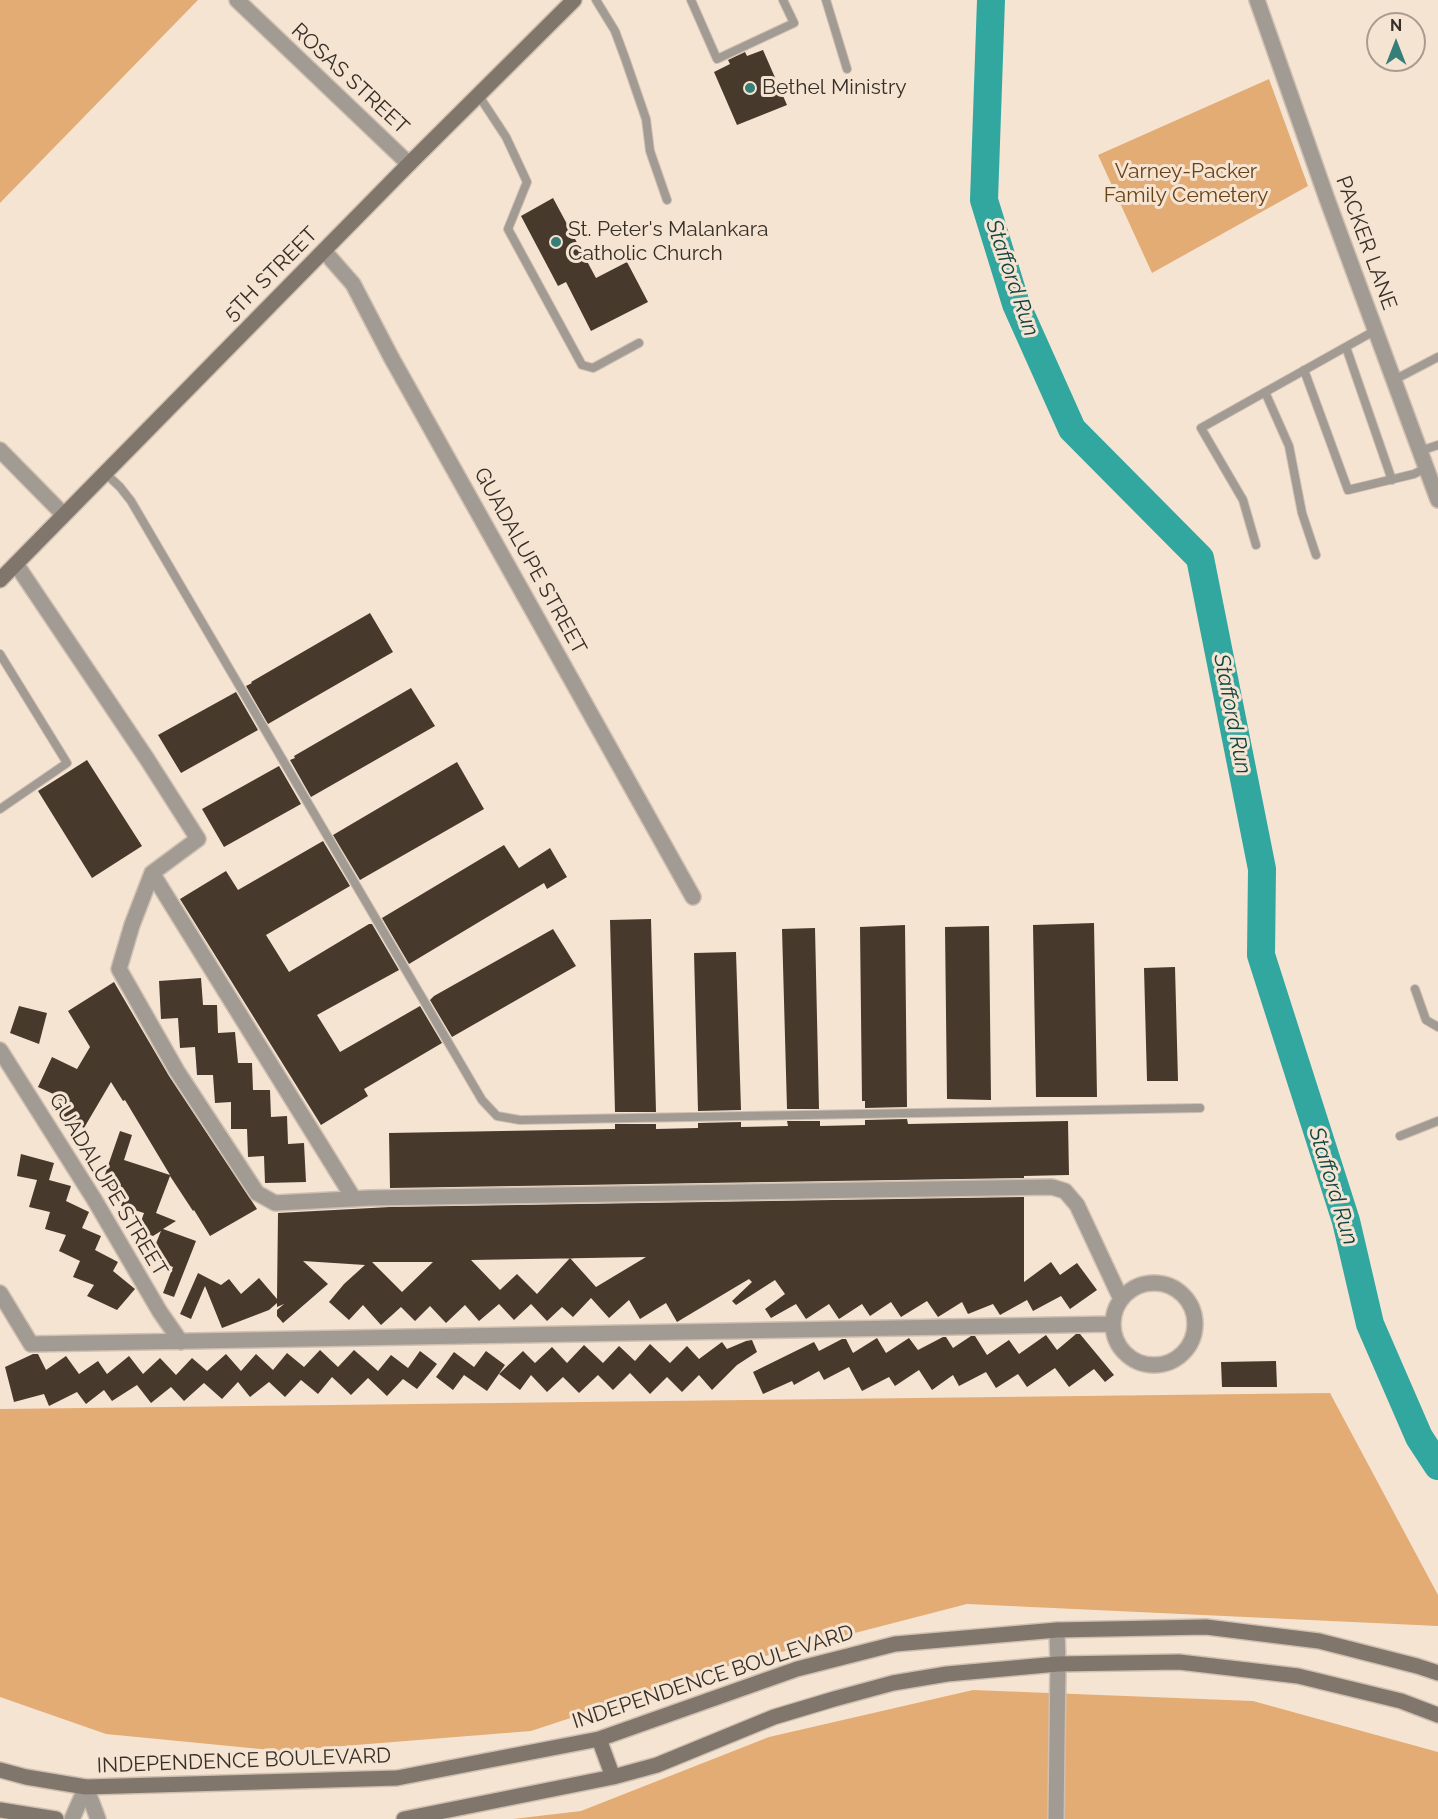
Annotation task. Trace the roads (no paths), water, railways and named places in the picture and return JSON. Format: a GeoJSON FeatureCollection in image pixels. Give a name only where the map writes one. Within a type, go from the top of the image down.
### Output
{"type":"FeatureCollection","features":[{"type":"Feature","properties":{"kind":"main road","name":"5TH STREET"},"geometry":{"type":"LineString","coordinates":[[0,580],[409,164],[574,0]]}},
{"type":"Feature","properties":{"kind":"main road","name":"INDEPENDENCE BOULEVARD"},"geometry":{"type":"LineString","coordinates":[[0,1770],[26,1778],[86,1787],[397,1778],[599,1739],[798,1668],[895,1644],[1057,1630],[1206,1628],[1319,1641],[1438,1673]]}},
{"type":"Feature","properties":{"kind":"main road"},"geometry":{"type":"LineString","coordinates":[[404,1819],[613,1777],[657,1765],[774,1717],[834,1698],[893,1683],[947,1674],[1058,1664],[1179,1662],[1298,1676],[1401,1701],[1438,1715]]}},
{"type":"Feature","properties":{"kind":"main road"},"geometry":{"type":"LineString","coordinates":[[599,1739],[613,1777]]}},
{"type":"Feature","properties":{"kind":"main road"},"geometry":{"type":"LineString","coordinates":[[0,1810],[56,1819]]}},
{"type":"Feature","properties":{"kind":"street","name":"ROSAS STREET"},"geometry":{"type":"LineString","coordinates":[[237,0],[409,164]]}},
{"type":"Feature","properties":{"kind":"street","name":"PACKER LANE"},"geometry":{"type":"LineString","coordinates":[[1257,0],[1327,199],[1438,500]]}},
{"type":"Feature","properties":{"kind":"street","name":"GUADALUPE STREET"},"geometry":{"type":"LineString","coordinates":[[324,251],[353,284],[391,357],[693,897]]}},
{"type":"Feature","properties":{"kind":"street"},"geometry":{"type":"LineString","coordinates":[[0,450],[63,514]]}},
{"type":"Feature","properties":{"kind":"street"},"geometry":{"type":"LineString","coordinates":[[16,564],[198,839],[152,873],[132,925],[119,969],[177,1071],[257,1193],[275,1203],[354,1199],[1052,1187],[1065,1191],[1077,1205],[1121,1299]]}},
{"type":"Feature","properties":{"kind":"street"},"geometry":{"type":"LineString","coordinates":[[152,873],[354,1199]]}},
{"type":"Feature","properties":{"kind":"street","name":"GUADALUPE STREET"},"geometry":{"type":"LineString","coordinates":[[0,1050],[94,1199],[180,1342]]}},
{"type":"Feature","properties":{"kind":"street"},"geometry":{"type":"LineString","coordinates":[[1154,1282],[1175,1287],[1191,1303],[1197,1324],[1191,1345],[1175,1360],[1154,1366],[1133,1360],[1118,1345],[1112,1324],[1121,1299],[1133,1287],[1154,1282]]}},
{"type":"Feature","properties":{"kind":"street"},"geometry":{"type":"LineString","coordinates":[[0,1293],[32,1344],[1112,1324]]}},
{"type":"Feature","properties":{"kind":"street"},"geometry":{"type":"LineString","coordinates":[[1056,1819],[1057,1630]]}},
{"type":"Feature","properties":{"kind":"street"},"geometry":{"type":"LineString","coordinates":[[72,1819],[86,1787]]}},
{"type":"Feature","properties":{"kind":"street"},"geometry":{"type":"LineString","coordinates":[[86,1787],[98,1819]]}},
{"type":"Feature","properties":{"kind":"lane"},"geometry":{"type":"LineString","coordinates":[[596,0],[615,31],[625,58],[646,119],[651,151],[667,200]]}},
{"type":"Feature","properties":{"kind":"lane"},"geometry":{"type":"LineString","coordinates":[[692,0],[717,59],[794,23],[783,0]]}},
{"type":"Feature","properties":{"kind":"lane"},"geometry":{"type":"LineString","coordinates":[[826,0],[847,69]]}},
{"type":"Feature","properties":{"kind":"lane"},"geometry":{"type":"LineString","coordinates":[[479,96],[507,137],[527,182],[508,229],[582,365],[593,368],[639,343]]}},
{"type":"Feature","properties":{"kind":"lane"},"geometry":{"type":"LineString","coordinates":[[1256,545],[1243,500],[1201,428],[1376,330]]}},
{"type":"Feature","properties":{"kind":"lane"},"geometry":{"type":"LineString","coordinates":[[1346,347],[1392,480]]}},
{"type":"Feature","properties":{"kind":"lane"},"geometry":{"type":"LineString","coordinates":[[1394,380],[1438,357]]}},
{"type":"Feature","properties":{"kind":"lane"},"geometry":{"type":"LineString","coordinates":[[1304,370],[1348,490],[1392,480],[1426,468]]}},
{"type":"Feature","properties":{"kind":"lane"},"geometry":{"type":"LineString","coordinates":[[1265,392],[1289,446],[1302,513],[1316,555]]}},
{"type":"Feature","properties":{"kind":"lane"},"geometry":{"type":"LineString","coordinates":[[1420,451],[1438,445]]}},
{"type":"Feature","properties":{"kind":"lane"},"geometry":{"type":"LineString","coordinates":[[105,473],[131,501],[482,1100],[497,1116],[520,1120],[1200,1108]]}},
{"type":"Feature","properties":{"kind":"lane"},"geometry":{"type":"LineString","coordinates":[[0,654],[67,763],[0,809]]}},
{"type":"Feature","properties":{"kind":"lane"},"geometry":{"type":"LineString","coordinates":[[1415,989],[1426,1020],[1438,1026]]}},
{"type":"Feature","properties":{"kind":"lane"},"geometry":{"type":"LineString","coordinates":[[1400,1136],[1438,1121]]}},
{"type":"Feature","properties":{"kind":"waterway","name":"Stafford Run"},"geometry":{"type":"LineString","coordinates":[[991,0],[984,200],[1016,304],[1072,429],[1200,558],[1262,869],[1261,955],[1346,1221],[1370,1324],[1419,1437],[1438,1466]]}},
{"type":"Feature","properties":{"kind":"place","name":"Bethel Ministry"},"geometry":{"type":"Point","coordinates":[750,88]}},
{"type":"Feature","properties":{"kind":"place","name":"St. Peter's Malankara Catholic Church"},"geometry":{"type":"Point","coordinates":[556,242]}},
{"type":"Feature","properties":{"kind":"park label","name":"Varney-Packer Family Cemetery"},"geometry":{"type":"Point","coordinates":[1186,184]}}]}
